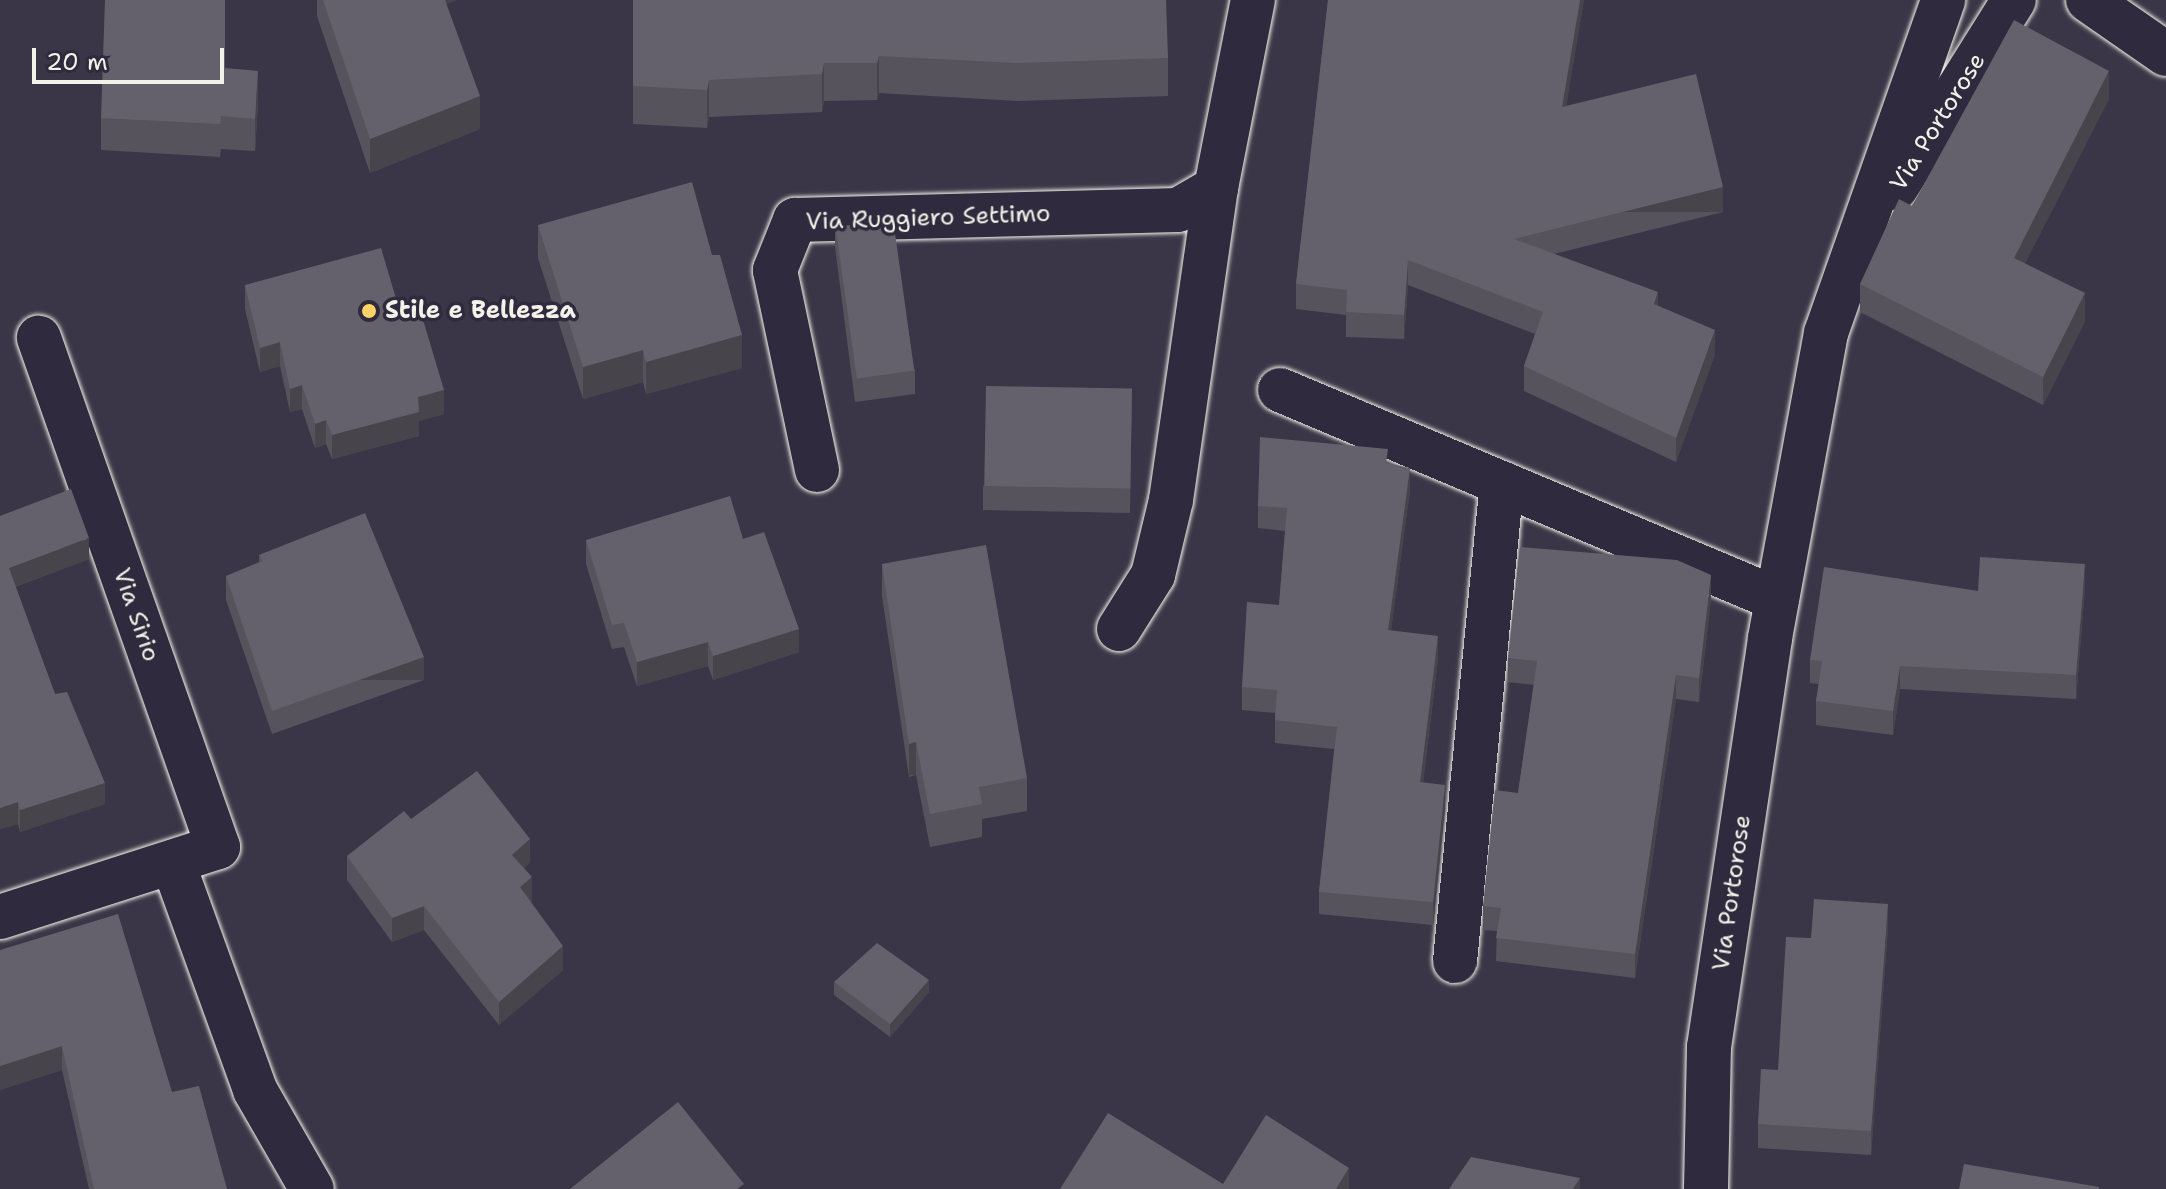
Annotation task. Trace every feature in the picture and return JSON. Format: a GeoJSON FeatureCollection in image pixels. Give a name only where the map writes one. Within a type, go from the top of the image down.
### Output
{"type":"FeatureCollection","features":[{"type":"Feature","properties":{"kind":"street"},"geometry":{"type":"LineString","coordinates":[[1119,629],[1153,575],[1171,500],[1216,188],[1253,0]]}},
{"type":"Feature","properties":{"kind":"street","name":"Via Portorose"},"geometry":{"type":"LineString","coordinates":[[1706,1189],[1709,1047],[1777,599],[1826,333],[1860,244],[1943,0]]}},
{"type":"Feature","properties":{"kind":"street","name":"Via Portorose"},"geometry":{"type":"LineString","coordinates":[[1860,244],[2014,0]]}},
{"type":"Feature","properties":{"kind":"street"},"geometry":{"type":"LineString","coordinates":[[2088,0],[2166,54]]}},
{"type":"Feature","properties":{"kind":"street","name":"Via Ruggiero Settimo"},"geometry":{"type":"LineString","coordinates":[[817,470],[775,270],[795,220],[1178,210],[1216,188]]}},
{"type":"Feature","properties":{"kind":"street","name":"Via Sirio"},"geometry":{"type":"LineString","coordinates":[[0,917],[218,847],[39,338]]}},
{"type":"Feature","properties":{"kind":"street"},"geometry":{"type":"LineString","coordinates":[[1280,390],[1777,599]]}},
{"type":"Feature","properties":{"kind":"street"},"geometry":{"type":"LineString","coordinates":[[1455,961],[1502,483]]}},
{"type":"Feature","properties":{"kind":"street"},"geometry":{"type":"LineString","coordinates":[[173,863],[255,1090],[312,1189]]}},
{"type":"Feature","properties":{"kind":"building"},"geometry":{"type":"Polygon","coordinates":[[[105,0],[225,0],[225,68],[258,71],[255,119],[221,116],[220,124],[101,118],[105,0]]]}},
{"type":"Feature","properties":{"kind":"building"},"geometry":{"type":"Polygon","coordinates":[[[323,0],[445,0],[480,96],[370,139],[323,0]]]}},
{"type":"Feature","properties":{"kind":"building"},"geometry":{"type":"Polygon","coordinates":[[[633,0],[1166,0],[1168,58],[1018,63],[879,56],[877,63],[824,63],[822,74],[709,80],[707,90],[633,86],[633,0]]]}},
{"type":"Feature","properties":{"kind":"building"},"geometry":{"type":"Polygon","coordinates":[[[1328,0],[1580,0],[1562,107],[1696,74],[1723,187],[1514,239],[1658,292],[1654,304],[1715,330],[1676,438],[1524,366],[1543,312],[1408,260],[1404,315],[1346,312],[1347,290],[1296,284],[1328,0]]]}},
{"type":"Feature","properties":{"kind":"building"},"geometry":{"type":"Polygon","coordinates":[[[2014,20],[2109,71],[2014,258],[2085,293],[2043,377],[1860,284],[1899,199],[1912,206],[2014,20]]]}},
{"type":"Feature","properties":{"kind":"building"},"geometry":{"type":"Polygon","coordinates":[[[692,182],[712,255],[720,255],[742,335],[646,362],[643,350],[583,367],[538,225],[692,182]]]}},
{"type":"Feature","properties":{"kind":"building"},"geometry":{"type":"Polygon","coordinates":[[[893,219],[914,371],[857,379],[836,227],[893,219]]]}},
{"type":"Feature","properties":{"kind":"building"},"geometry":{"type":"Polygon","coordinates":[[[381,248],[398,305],[418,303],[444,390],[418,397],[419,412],[332,435],[326,420],[315,424],[302,385],[290,389],[280,342],[260,348],[245,285],[381,248]]]}},
{"type":"Feature","properties":{"kind":"building"},"geometry":{"type":"Polygon","coordinates":[[[986,386],[1132,389],[1130,489],[984,486],[986,386]]]}},
{"type":"Feature","properties":{"kind":"building"},"geometry":{"type":"Polygon","coordinates":[[[1260,437],[1388,449],[1386,463],[1410,468],[1388,630],[1438,636],[1420,782],[1445,785],[1433,902],[1319,892],[1337,727],[1275,720],[1277,690],[1242,687],[1247,602],[1279,605],[1287,508],[1258,506],[1260,437]]]}},
{"type":"Feature","properties":{"kind":"building"},"geometry":{"type":"Polygon","coordinates":[[[71,489],[89,538],[9,568],[55,694],[67,692],[105,783],[20,810],[18,802],[0,808],[0,516],[71,489]]]}},
{"type":"Feature","properties":{"kind":"building"},"geometry":{"type":"Polygon","coordinates":[[[730,496],[743,539],[764,532],[799,629],[713,656],[708,642],[637,662],[624,623],[612,625],[586,540],[730,496]]]}},
{"type":"Feature","properties":{"kind":"building"},"geometry":{"type":"Polygon","coordinates":[[[365,513],[424,657],[272,711],[226,576],[263,561],[259,555],[365,513]]]}},
{"type":"Feature","properties":{"kind":"building"},"geometry":{"type":"Polygon","coordinates":[[[986,545],[1027,778],[979,787],[982,804],[930,814],[916,742],[909,744],[882,564],[986,545]]]}},
{"type":"Feature","properties":{"kind":"building"},"geometry":{"type":"Polygon","coordinates":[[[1520,547],[1677,560],[1711,575],[1699,678],[1676,675],[1635,954],[1496,938],[1501,908],[1483,906],[1495,790],[1518,793],[1537,661],[1508,658],[1520,547]]]}},
{"type":"Feature","properties":{"kind":"building"},"geometry":{"type":"Polygon","coordinates":[[[1980,557],[2085,564],[2076,675],[1900,666],[1893,711],[1816,701],[1822,661],[1810,660],[1824,567],[1978,591],[1980,557]]]}},
{"type":"Feature","properties":{"kind":"building"},"geometry":{"type":"Polygon","coordinates":[[[477,771],[530,839],[512,855],[532,877],[520,887],[563,946],[499,1002],[424,906],[392,918],[347,856],[404,811],[411,819],[477,771]]]}},
{"type":"Feature","properties":{"kind":"building"},"geometry":{"type":"Polygon","coordinates":[[[1814,899],[1888,904],[1871,1131],[1758,1124],[1761,1069],[1778,1070],[1786,937],[1811,938],[1814,899]]]}},
{"type":"Feature","properties":{"kind":"building"},"geometry":{"type":"Polygon","coordinates":[[[118,914],[172,1092],[199,1086],[227,1189],[94,1189],[62,1046],[0,1066],[0,950],[118,914]]]}},
{"type":"Feature","properties":{"kind":"building"},"geometry":{"type":"Polygon","coordinates":[[[877,943],[929,980],[890,1024],[834,982],[877,943]]]}},
{"type":"Feature","properties":{"kind":"building"},"geometry":{"type":"Polygon","coordinates":[[[678,1102],[744,1184],[737,1189],[570,1189],[678,1102]]]}},
{"type":"Feature","properties":{"kind":"building"},"geometry":{"type":"Polygon","coordinates":[[[1108,1113],[1223,1184],[1266,1115],[1349,1168],[1336,1189],[1060,1189],[1108,1113]]]}},
{"type":"Feature","properties":{"kind":"building"},"geometry":{"type":"Polygon","coordinates":[[[1471,1157],[1580,1178],[1573,1189],[1449,1189],[1471,1157]]]}},
{"type":"Feature","properties":{"kind":"building"},"geometry":{"type":"Polygon","coordinates":[[[1964,1164],[2099,1187],[2099,1189],[1959,1189],[1964,1164]]]}},
{"type":"Feature","properties":{"kind":"place","name":"Stile e Bellezza"},"geometry":{"type":"Point","coordinates":[369,311]}}]}
